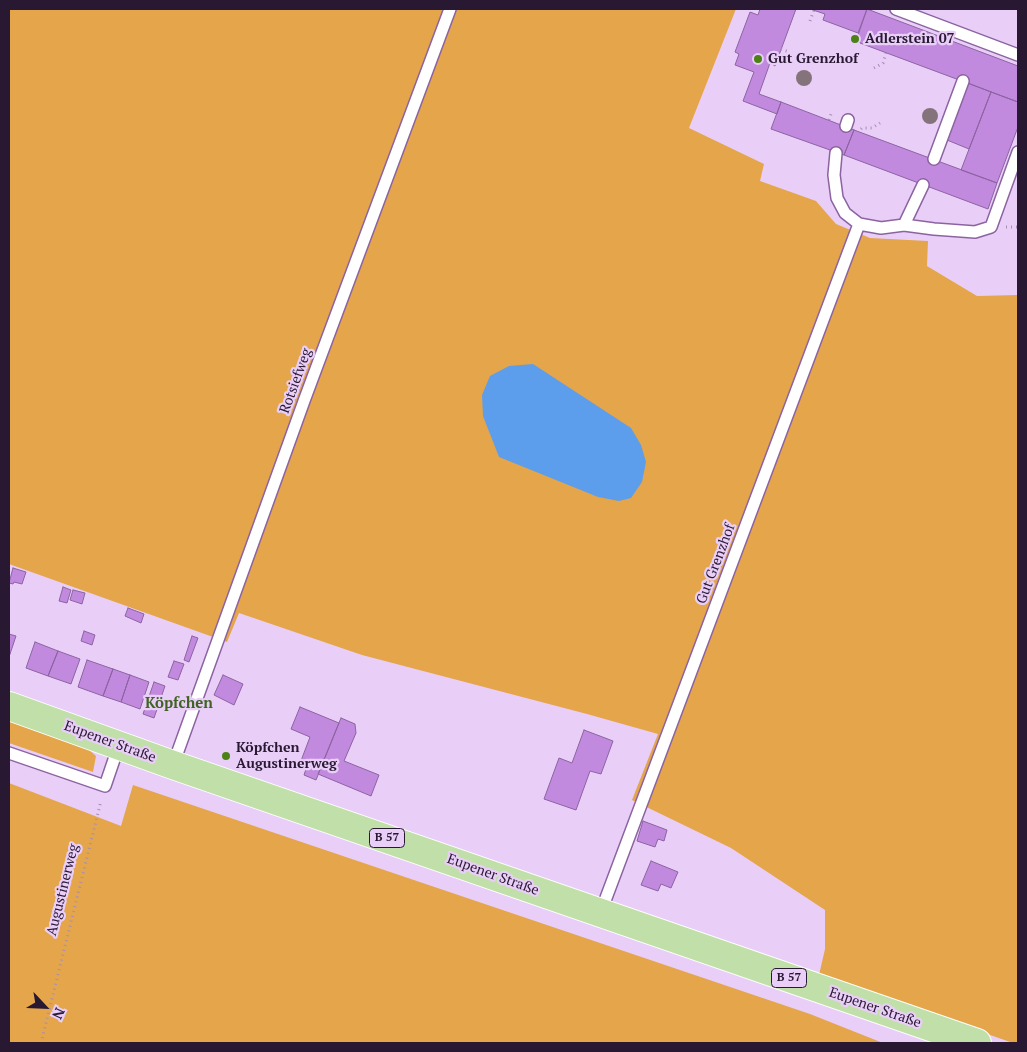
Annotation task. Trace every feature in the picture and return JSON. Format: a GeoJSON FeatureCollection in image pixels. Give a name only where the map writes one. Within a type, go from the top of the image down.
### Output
{"type":"FeatureCollection","features":[{"type":"Feature","properties":{"kind":"main road","name":"Eupener Straße"},"geometry":{"type":"LineString","coordinates":[[9,706],[600,914],[977,1043]]}},
{"type":"Feature","properties":{"kind":"lane","name":"Rotsiefweg"},"geometry":{"type":"LineString","coordinates":[[173,765],[301,410],[450,9]]}},
{"type":"Feature","properties":{"kind":"lane"},"geometry":{"type":"LineString","coordinates":[[896,9],[977,45],[1018,55]]}},
{"type":"Feature","properties":{"kind":"lane"},"geometry":{"type":"LineString","coordinates":[[934,159],[963,82]]}},
{"type":"Feature","properties":{"kind":"lane"},"geometry":{"type":"LineString","coordinates":[[836,153],[834,175],[837,198],[845,213],[859,224],[881,228],[904,225],[934,230],[974,232],[991,227],[1018,152]]}},
{"type":"Feature","properties":{"kind":"lane"},"geometry":{"type":"LineString","coordinates":[[904,225],[913,210],[923,185]]}},
{"type":"Feature","properties":{"kind":"lane","name":"Gut Grenzhof"},"geometry":{"type":"LineString","coordinates":[[600,914],[859,224]]}},
{"type":"Feature","properties":{"kind":"lane"},"geometry":{"type":"LineString","coordinates":[[9,753],[105,786],[119,745]]}},
{"type":"Feature","properties":{"kind":"path"},"geometry":{"type":"LineString","coordinates":[[810,21],[814,10]]}},
{"type":"Feature","properties":{"kind":"path"},"geometry":{"type":"LineString","coordinates":[[781,49],[789,52]]}},
{"type":"Feature","properties":{"kind":"path"},"geometry":{"type":"LineString","coordinates":[[874,68],[883,64],[886,53]]}},
{"type":"Feature","properties":{"kind":"path"},"geometry":{"type":"LineString","coordinates":[[829,120],[831,114]]}},
{"type":"Feature","properties":{"kind":"path"},"geometry":{"type":"LineString","coordinates":[[860,132],[862,128],[872,128],[880,123]]}},
{"type":"Feature","properties":{"kind":"path","name":"Augustinerweg"},"geometry":{"type":"LineString","coordinates":[[41,1043],[105,786]]}},
{"type":"Feature","properties":{"kind":"shaded area"},"geometry":{"type":"Polygon","coordinates":[[[9,9],[736,9],[689,128],[764,164],[760,181],[816,201],[836,224],[870,238],[928,241],[927,266],[977,296],[1018,295],[1018,1043],[1013,1043],[819,975],[825,949],[825,910],[731,848],[632,800],[658,734],[362,655],[239,613],[227,642],[9,564],[9,9]]]}},
{"type":"Feature","properties":{"kind":"shaded area"},"geometry":{"type":"Polygon","coordinates":[[[9,720],[88,749],[96,756],[93,772],[9,743],[9,720]]]}},
{"type":"Feature","properties":{"kind":"shaded area"},"geometry":{"type":"Polygon","coordinates":[[[9,783],[121,826],[133,785],[810,1014],[883,1043],[9,1043],[9,783]]]}},
{"type":"Feature","properties":{"kind":"water"},"geometry":{"type":"Polygon","coordinates":[[[533,364],[631,428],[641,445],[646,462],[642,482],[631,498],[619,501],[598,497],[499,457],[483,416],[482,395],[490,376],[509,366],[533,364]]]}},
{"type":"Feature","properties":{"kind":"building","name":"Gut Grenzhof"},"geometry":{"type":"Polygon","coordinates":[[[760,9],[796,9],[775,66],[770,63],[759,94],[781,102],[777,114],[743,101],[754,72],[735,65],[739,54],[735,52],[750,12],[758,15],[760,9]]]}},
{"type":"Feature","properties":{"kind":"building","name":"Gut Grenzhof"},"geometry":{"type":"Polygon","coordinates":[[[810,9],[867,9],[858,33],[823,20],[825,14],[810,9]]]}},
{"type":"Feature","properties":{"kind":"building"},"geometry":{"type":"Polygon","coordinates":[[[867,9],[1018,66],[1018,102],[860,43],[857,38],[867,9]]]}},
{"type":"Feature","properties":{"kind":"building"},"geometry":{"type":"Polygon","coordinates":[[[968,83],[991,92],[969,149],[947,140],[968,83]]]}},
{"type":"Feature","properties":{"kind":"building"},"geometry":{"type":"Polygon","coordinates":[[[991,92],[1018,102],[1018,127],[997,183],[961,170],[991,92]]]}},
{"type":"Feature","properties":{"kind":"building"},"geometry":{"type":"Polygon","coordinates":[[[781,102],[854,130],[844,155],[771,129],[781,102]]]}},
{"type":"Feature","properties":{"kind":"building"},"geometry":{"type":"Polygon","coordinates":[[[854,130],[997,183],[988,209],[844,155],[854,130]]]}},
{"type":"Feature","properties":{"kind":"building"},"geometry":{"type":"Polygon","coordinates":[[[13,568],[26,572],[22,584],[9,583],[13,568]]]}},
{"type":"Feature","properties":{"kind":"building"},"geometry":{"type":"Polygon","coordinates":[[[63,587],[71,590],[67,603],[59,601],[63,587]]]}},
{"type":"Feature","properties":{"kind":"building"},"geometry":{"type":"Polygon","coordinates":[[[73,590],[85,593],[82,604],[70,600],[73,590]]]}},
{"type":"Feature","properties":{"kind":"building"},"geometry":{"type":"Polygon","coordinates":[[[128,608],[144,614],[141,623],[125,616],[128,608]]]}},
{"type":"Feature","properties":{"kind":"building"},"geometry":{"type":"Polygon","coordinates":[[[84,631],[95,635],[92,645],[81,641],[84,631]]]}},
{"type":"Feature","properties":{"kind":"building"},"geometry":{"type":"Polygon","coordinates":[[[9,634],[16,636],[9,657],[9,634]]]}},
{"type":"Feature","properties":{"kind":"building"},"geometry":{"type":"Polygon","coordinates":[[[192,636],[198,638],[189,662],[184,660],[192,636]]]}},
{"type":"Feature","properties":{"kind":"building"},"geometry":{"type":"Polygon","coordinates":[[[35,642],[58,651],[48,676],[26,668],[35,642]]]}},
{"type":"Feature","properties":{"kind":"building"},"geometry":{"type":"Polygon","coordinates":[[[58,651],[80,659],[71,684],[48,676],[58,651]]]}},
{"type":"Feature","properties":{"kind":"building"},"geometry":{"type":"Polygon","coordinates":[[[87,660],[113,669],[103,696],[78,687],[87,660]]]}},
{"type":"Feature","properties":{"kind":"building"},"geometry":{"type":"Polygon","coordinates":[[[174,661],[184,664],[178,680],[168,677],[174,661]]]}},
{"type":"Feature","properties":{"kind":"building"},"geometry":{"type":"Polygon","coordinates":[[[113,669],[130,675],[121,702],[103,696],[113,669]]]}},
{"type":"Feature","properties":{"kind":"building"},"geometry":{"type":"Polygon","coordinates":[[[130,675],[149,682],[140,709],[121,702],[130,675]]]}},
{"type":"Feature","properties":{"kind":"building"},"geometry":{"type":"Polygon","coordinates":[[[223,675],[243,684],[234,705],[214,695],[223,675]]]}},
{"type":"Feature","properties":{"kind":"building"},"geometry":{"type":"Polygon","coordinates":[[[154,682],[165,686],[154,718],[143,714],[154,682]]]}},
{"type":"Feature","properties":{"kind":"building"},"geometry":{"type":"Polygon","coordinates":[[[300,707],[339,723],[316,780],[304,775],[306,769],[299,766],[310,737],[291,729],[300,707]]]}},
{"type":"Feature","properties":{"kind":"building"},"geometry":{"type":"Polygon","coordinates":[[[341,718],[355,724],[356,733],[344,761],[379,775],[371,796],[318,774],[341,718]]]}},
{"type":"Feature","properties":{"kind":"building"},"geometry":{"type":"Polygon","coordinates":[[[584,730],[613,741],[601,774],[590,771],[576,810],[544,799],[559,758],[572,763],[584,730]]]}},
{"type":"Feature","properties":{"kind":"building"},"geometry":{"type":"Polygon","coordinates":[[[643,821],[667,830],[664,841],[658,839],[655,847],[637,841],[643,821]]]}},
{"type":"Feature","properties":{"kind":"building"},"geometry":{"type":"Polygon","coordinates":[[[651,861],[678,872],[671,888],[661,884],[658,891],[641,885],[651,861]]]}},
{"type":"Feature","properties":{"kind":"place","name":"Adlerstein 07"},"geometry":{"type":"Point","coordinates":[855,39]}},
{"type":"Feature","properties":{"kind":"place","name":"Gut Grenzhof"},"geometry":{"type":"Point","coordinates":[758,59]}},
{"type":"Feature","properties":{"kind":"place","name":"Köpfchen Augustinerweg"},"geometry":{"type":"Point","coordinates":[226,756]}},
{"type":"Feature","properties":{"kind":"district","name":"Köpfchen"},"geometry":{"type":"Point","coordinates":[179,704]}}]}
